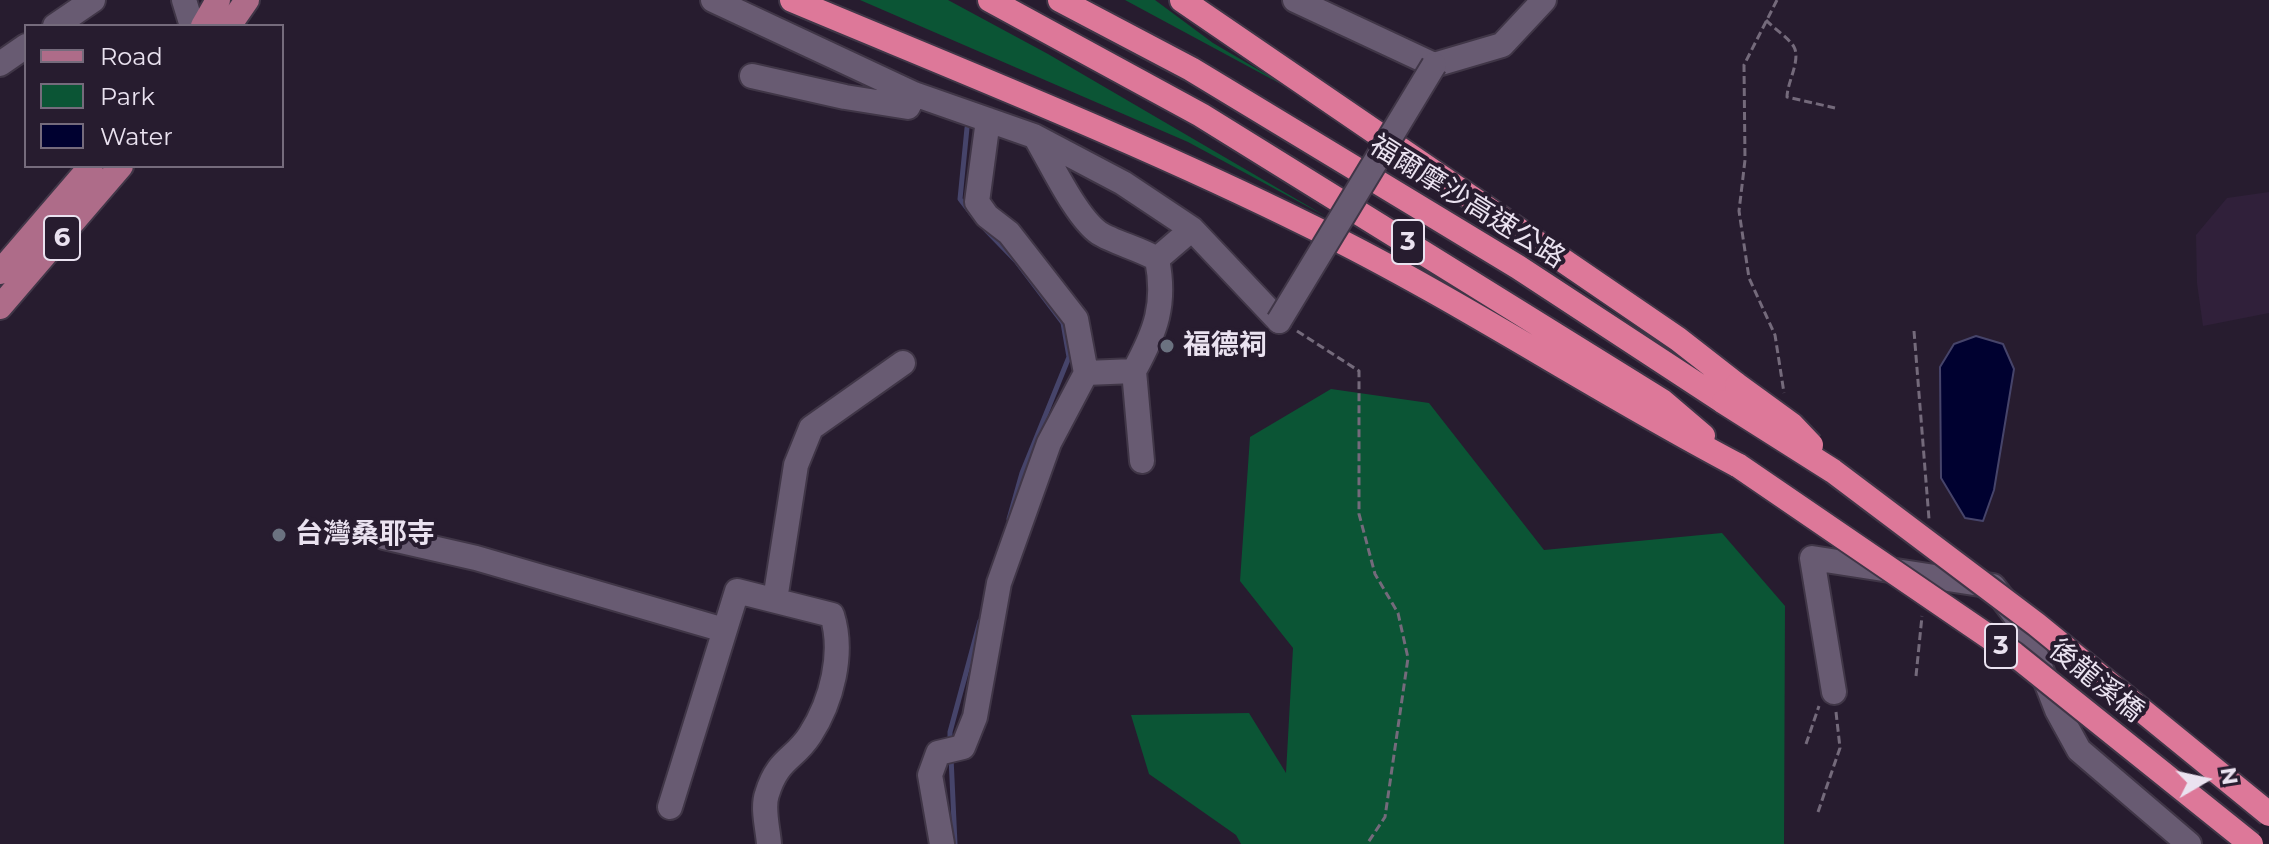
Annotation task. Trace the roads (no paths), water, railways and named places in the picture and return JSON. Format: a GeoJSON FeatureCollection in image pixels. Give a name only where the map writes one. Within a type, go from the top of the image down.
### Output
{"type":"FeatureCollection","features":[{"type":"Feature","properties":{"kind":"highway"},"geometry":{"type":"LineString","coordinates":[[792,0],[1073,117],[1311,226],[1415,280],[1653,421],[1739,466]]}},
{"type":"Feature","properties":{"kind":"highway","name":"3"},"geometry":{"type":"LineString","coordinates":[[990,0],[1201,115],[1497,296],[1662,401],[1739,466]]}},
{"type":"Feature","properties":{"kind":"highway","name":"福爾摩沙高速公路"},"geometry":{"type":"LineString","coordinates":[[1060,0],[1191,69],[1731,394]]}},
{"type":"Feature","properties":{"kind":"highway"},"geometry":{"type":"LineString","coordinates":[[1182,0],[1678,339],[1731,394]]}},
{"type":"Feature","properties":{"kind":"highway","name":"後龍溪橋"},"geometry":{"type":"LineString","coordinates":[[1731,394],[1792,425],[1833,471],[2036,624],[2269,814]]}},
{"type":"Feature","properties":{"kind":"highway","name":"後龍溪橋"},"geometry":{"type":"LineString","coordinates":[[1739,466],[2014,654],[2251,844]]}},
{"type":"Feature","properties":{"kind":"main road"},"geometry":{"type":"LineString","coordinates":[[204,24],[218,0]]}},
{"type":"Feature","properties":{"kind":"main road"},"geometry":{"type":"LineString","coordinates":[[230,24],[247,0]]}},
{"type":"Feature","properties":{"kind":"main road","name":"6"},"geometry":{"type":"LineString","coordinates":[[0,307],[78,201],[90,168]]}},
{"type":"Feature","properties":{"kind":"main road","name":"6"},"geometry":{"type":"LineString","coordinates":[[0,272],[119,168]]}},
{"type":"Feature","properties":{"kind":"street"},"geometry":{"type":"LineString","coordinates":[[58,24],[93,0]]}},
{"type":"Feature","properties":{"kind":"street"},"geometry":{"type":"LineString","coordinates":[[184,0],[191,24]]}},
{"type":"Feature","properties":{"kind":"street"},"geometry":{"type":"LineString","coordinates":[[239,24],[261,0]]}},
{"type":"Feature","properties":{"kind":"street"},"geometry":{"type":"LineString","coordinates":[[713,0],[914,94],[1034,136],[1123,183],[1192,229],[1279,321],[1434,65]]}},
{"type":"Feature","properties":{"kind":"street"},"geometry":{"type":"LineString","coordinates":[[1295,0],[1434,65],[1502,45],[1544,0]]}},
{"type":"Feature","properties":{"kind":"street"},"geometry":{"type":"LineString","coordinates":[[0,64],[24,47]]}},
{"type":"Feature","properties":{"kind":"street"},"geometry":{"type":"LineString","coordinates":[[752,76],[845,97],[908,107],[914,94]]}},
{"type":"Feature","properties":{"kind":"street"},"geometry":{"type":"LineString","coordinates":[[942,844],[930,775],[938,753],[963,747],[975,717],[999,583],[1049,443],[1086,373],[1076,319],[1009,233],[987,216],[977,202],[988,120]]}},
{"type":"Feature","properties":{"kind":"street"},"geometry":{"type":"LineString","coordinates":[[1034,136],[1099,233],[1134,246],[1157,259],[1162,284],[1155,332],[1134,371],[1142,461]]}},
{"type":"Feature","properties":{"kind":"street"},"geometry":{"type":"LineString","coordinates":[[1157,259],[1192,229]]}},
{"type":"Feature","properties":{"kind":"street"},"geometry":{"type":"LineString","coordinates":[[775,600],[796,465],[811,428],[903,363]]}},
{"type":"Feature","properties":{"kind":"street"},"geometry":{"type":"LineString","coordinates":[[1086,373],[1134,371]]}},
{"type":"Feature","properties":{"kind":"street"},"geometry":{"type":"LineString","coordinates":[[384,537],[476,558],[724,630]]}},
{"type":"Feature","properties":{"kind":"street"},"geometry":{"type":"LineString","coordinates":[[1834,692],[1812,558],[1993,586],[2026,630],[2057,710],[2079,750],[2189,844]]}},
{"type":"Feature","properties":{"kind":"street"},"geometry":{"type":"LineString","coordinates":[[670,807],[737,591],[832,615],[839,638],[836,672],[810,735],[779,764],[765,798],[769,844]]}},
{"type":"Feature","properties":{"kind":"water"},"geometry":{"type":"Polygon","coordinates":[[[1976,336],[2003,344],[2014,369],[1994,490],[1983,521],[1965,518],[1941,478],[1940,367],[1954,344],[1976,336]]]}},
{"type":"Feature","properties":{"kind":"waterway"},"geometry":{"type":"LineString","coordinates":[[967,128],[960,199],[973,216]]}},
{"type":"Feature","properties":{"kind":"waterway"},"geometry":{"type":"LineString","coordinates":[[985,229],[1016,261],[1063,323],[1069,357],[1022,473],[1009,519]]}},
{"type":"Feature","properties":{"kind":"waterway"},"geometry":{"type":"LineString","coordinates":[[950,743],[950,732],[980,621]]}},
{"type":"Feature","properties":{"kind":"waterway"},"geometry":{"type":"LineString","coordinates":[[951,757],[955,844]]}},
{"type":"Feature","properties":{"kind":"place","name":"福德祠"},"geometry":{"type":"Point","coordinates":[1167,346]}},
{"type":"Feature","properties":{"kind":"place","name":"台灣桑耶寺"},"geometry":{"type":"Point","coordinates":[279,535]}}]}
